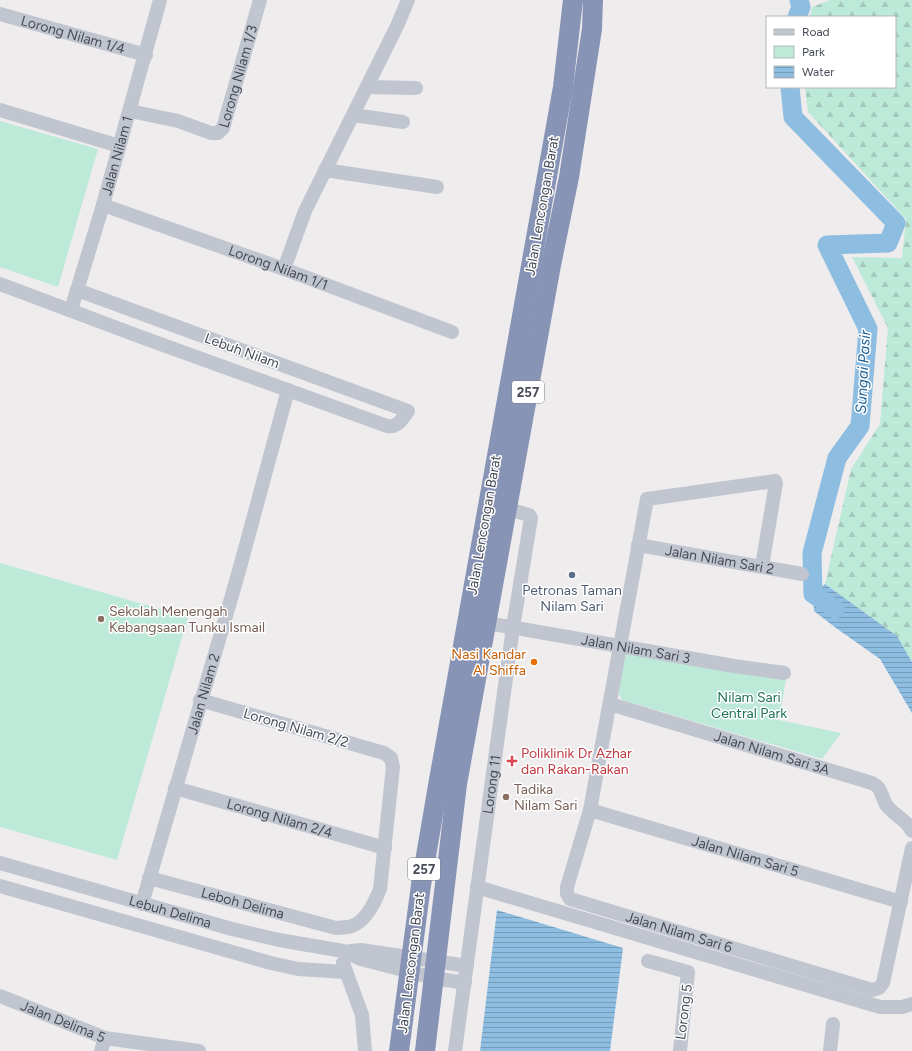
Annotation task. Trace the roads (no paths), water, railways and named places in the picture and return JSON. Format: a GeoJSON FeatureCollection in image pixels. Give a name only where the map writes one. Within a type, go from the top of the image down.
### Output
{"type":"FeatureCollection","features":[{"type":"Feature","properties":{"kind":"highway","name":"Jalan Lencongan Barat"},"geometry":{"type":"LineString","coordinates":[[399,1051],[421,885],[458,666],[563,87],[573,0]]}},
{"type":"Feature","properties":{"kind":"highway","name":"Jalan Lencongan Barat"},"geometry":{"type":"LineString","coordinates":[[425,1051],[457,784],[551,266],[569,177],[592,29],[593,0]]}},
{"type":"Feature","properties":{"kind":"street","name":"Jalan Nilam 1"},"geometry":{"type":"LineString","coordinates":[[70,310],[103,205],[146,55],[160,0]]}},
{"type":"Feature","properties":{"kind":"street","name":"Lorong Nilam 1/3"},"geometry":{"type":"LineString","coordinates":[[130,111],[178,121],[211,133],[218,133],[222,128],[260,0]]}},
{"type":"Feature","properties":{"kind":"street"},"geometry":{"type":"LineString","coordinates":[[284,269],[305,211],[367,87],[408,0]]}},
{"type":"Feature","properties":{"kind":"street","name":"Lorong Nilam 1/4"},"geometry":{"type":"LineString","coordinates":[[0,14],[146,55]]}},
{"type":"Feature","properties":{"kind":"street"},"geometry":{"type":"LineString","coordinates":[[367,87],[416,88]]}},
{"type":"Feature","properties":{"kind":"street"},"geometry":{"type":"LineString","coordinates":[[0,110],[119,146]]}},
{"type":"Feature","properties":{"kind":"street"},"geometry":{"type":"LineString","coordinates":[[353,115],[403,122]]}},
{"type":"Feature","properties":{"kind":"street"},"geometry":{"type":"LineString","coordinates":[[325,170],[437,187]]}},
{"type":"Feature","properties":{"kind":"street","name":"Lorong Nilam 1/1"},"geometry":{"type":"LineString","coordinates":[[103,205],[284,269],[452,332]]}},
{"type":"Feature","properties":{"kind":"street"},"geometry":{"type":"LineString","coordinates":[[0,284],[288,390]]}},
{"type":"Feature","properties":{"kind":"street","name":"Lebuh Nilam"},"geometry":{"type":"LineString","coordinates":[[76,290],[408,411],[398,424],[393,427],[387,426],[288,390]]}},
{"type":"Feature","properties":{"kind":"street","name":"Jalan Nilam 2"},"geometry":{"type":"LineString","coordinates":[[142,904],[200,700],[237,578],[288,390]]}},
{"type":"Feature","properties":{"kind":"street"},"geometry":{"type":"LineString","coordinates":[[590,810],[647,499],[774,480],[776,483],[762,566]]}},
{"type":"Feature","properties":{"kind":"street","name":"Lorong 11"},"geometry":{"type":"LineString","coordinates":[[454,1051],[465,983],[466,966],[513,628],[531,518],[529,515],[508,509]]}},
{"type":"Feature","properties":{"kind":"street","name":"Jalan Nilam Sari 2"},"geometry":{"type":"LineString","coordinates":[[638,544],[802,574]]}},
{"type":"Feature","properties":{"kind":"street","name":"Jalan Nilam Sari 3"},"geometry":{"type":"LineString","coordinates":[[487,623],[621,645],[734,666],[784,673]]}},
{"type":"Feature","properties":{"kind":"street","name":"Lorong Nilam 2/2"},"geometry":{"type":"LineString","coordinates":[[200,700],[384,753],[391,758],[393,767],[385,848]]}},
{"type":"Feature","properties":{"kind":"street","name":"Jalan Nilam Sari 3A"},"geometry":{"type":"LineString","coordinates":[[610,704],[872,783],[878,786],[886,805],[909,826],[912,831]]}},
{"type":"Feature","properties":{"kind":"street","name":"Lorong Nilam 2/4"},"geometry":{"type":"LineString","coordinates":[[175,788],[385,848]]}},
{"type":"Feature","properties":{"kind":"street","name":"Jalan Nilam Sari 5"},"geometry":{"type":"LineString","coordinates":[[590,810],[901,902]]}},
{"type":"Feature","properties":{"kind":"street","name":"Jalan Nilam Sari 6"},"geometry":{"type":"LineString","coordinates":[[590,810],[567,887],[566,894],[570,899],[872,990],[879,988],[883,983],[901,902]]}},
{"type":"Feature","properties":{"kind":"street","name":"Leboh Delima"},"geometry":{"type":"LineString","coordinates":[[149,878],[336,928],[352,926],[364,916],[374,903],[380,889],[385,848]]}},
{"type":"Feature","properties":{"kind":"street"},"geometry":{"type":"LineString","coordinates":[[901,902],[912,848]]}},
{"type":"Feature","properties":{"kind":"street","name":"Lebuh Delima"},"geometry":{"type":"LineString","coordinates":[[0,863],[240,931],[343,952],[361,959],[411,965],[435,970]]}},
{"type":"Feature","properties":{"kind":"street"},"geometry":{"type":"LineString","coordinates":[[0,886],[271,963],[298,968],[345,972]]}},
{"type":"Feature","properties":{"kind":"street"},"geometry":{"type":"LineString","coordinates":[[477,887],[880,1007],[902,1007],[912,1004]]}},
{"type":"Feature","properties":{"kind":"street"},"geometry":{"type":"LineString","coordinates":[[343,952],[345,972],[362,1015],[365,1051]]}},
{"type":"Feature","properties":{"kind":"street","name":"Lorong 5"},"geometry":{"type":"LineString","coordinates":[[648,962],[688,972],[680,1051]]}},
{"type":"Feature","properties":{"kind":"street"},"geometry":{"type":"LineString","coordinates":[[435,970],[466,966]]}},
{"type":"Feature","properties":{"kind":"street"},"geometry":{"type":"LineString","coordinates":[[435,970],[465,983]]}},
{"type":"Feature","properties":{"kind":"street","name":"Jalan Delima 5"},"geometry":{"type":"LineString","coordinates":[[0,996],[103,1044],[199,1051]]}},
{"type":"Feature","properties":{"kind":"street"},"geometry":{"type":"LineString","coordinates":[[830,1051],[833,1024]]}},
{"type":"Feature","properties":{"kind":"water"},"geometry":{"type":"Polygon","coordinates":[[[825,584],[897,636],[912,662],[912,713],[880,659],[814,611],[813,594],[825,584]]]}},
{"type":"Feature","properties":{"kind":"water"},"geometry":{"type":"Polygon","coordinates":[[[497,910],[623,948],[610,1051],[480,1051],[497,910]]]}},
{"type":"Feature","properties":{"kind":"waterway","name":"Sungai Pasir"},"geometry":{"type":"LineString","coordinates":[[797,16],[801,7],[799,0]]}},
{"type":"Feature","properties":{"kind":"waterway","name":"Sungai Pasir"},"geometry":{"type":"LineString","coordinates":[[790,88],[793,117],[896,223],[888,243],[827,245],[868,329],[860,426],[837,458],[812,553],[813,594],[835,609]]}},
{"type":"Feature","properties":{"kind":"place","name":"Petronas Taman Nilam Sari"},"geometry":{"type":"Point","coordinates":[572,575]}},
{"type":"Feature","properties":{"kind":"place","name":"Sekolah Menengah Kebangsaan Tunku Ismail"},"geometry":{"type":"Point","coordinates":[101,619]}},
{"type":"Feature","properties":{"kind":"place","name":"Nasi Kandar Al Shiffa"},"geometry":{"type":"Point","coordinates":[534,662]}},
{"type":"Feature","properties":{"kind":"place","name":"Poliklinik Dr Azhar dan Rakan-Rakan"},"geometry":{"type":"Point","coordinates":[512,761]}},
{"type":"Feature","properties":{"kind":"place","name":"Tadika Nilam Sari"},"geometry":{"type":"Point","coordinates":[506,797]}},
{"type":"Feature","properties":{"kind":"park label","name":"Nilam Sari Central Park"},"geometry":{"type":"Point","coordinates":[749,706]}}]}
